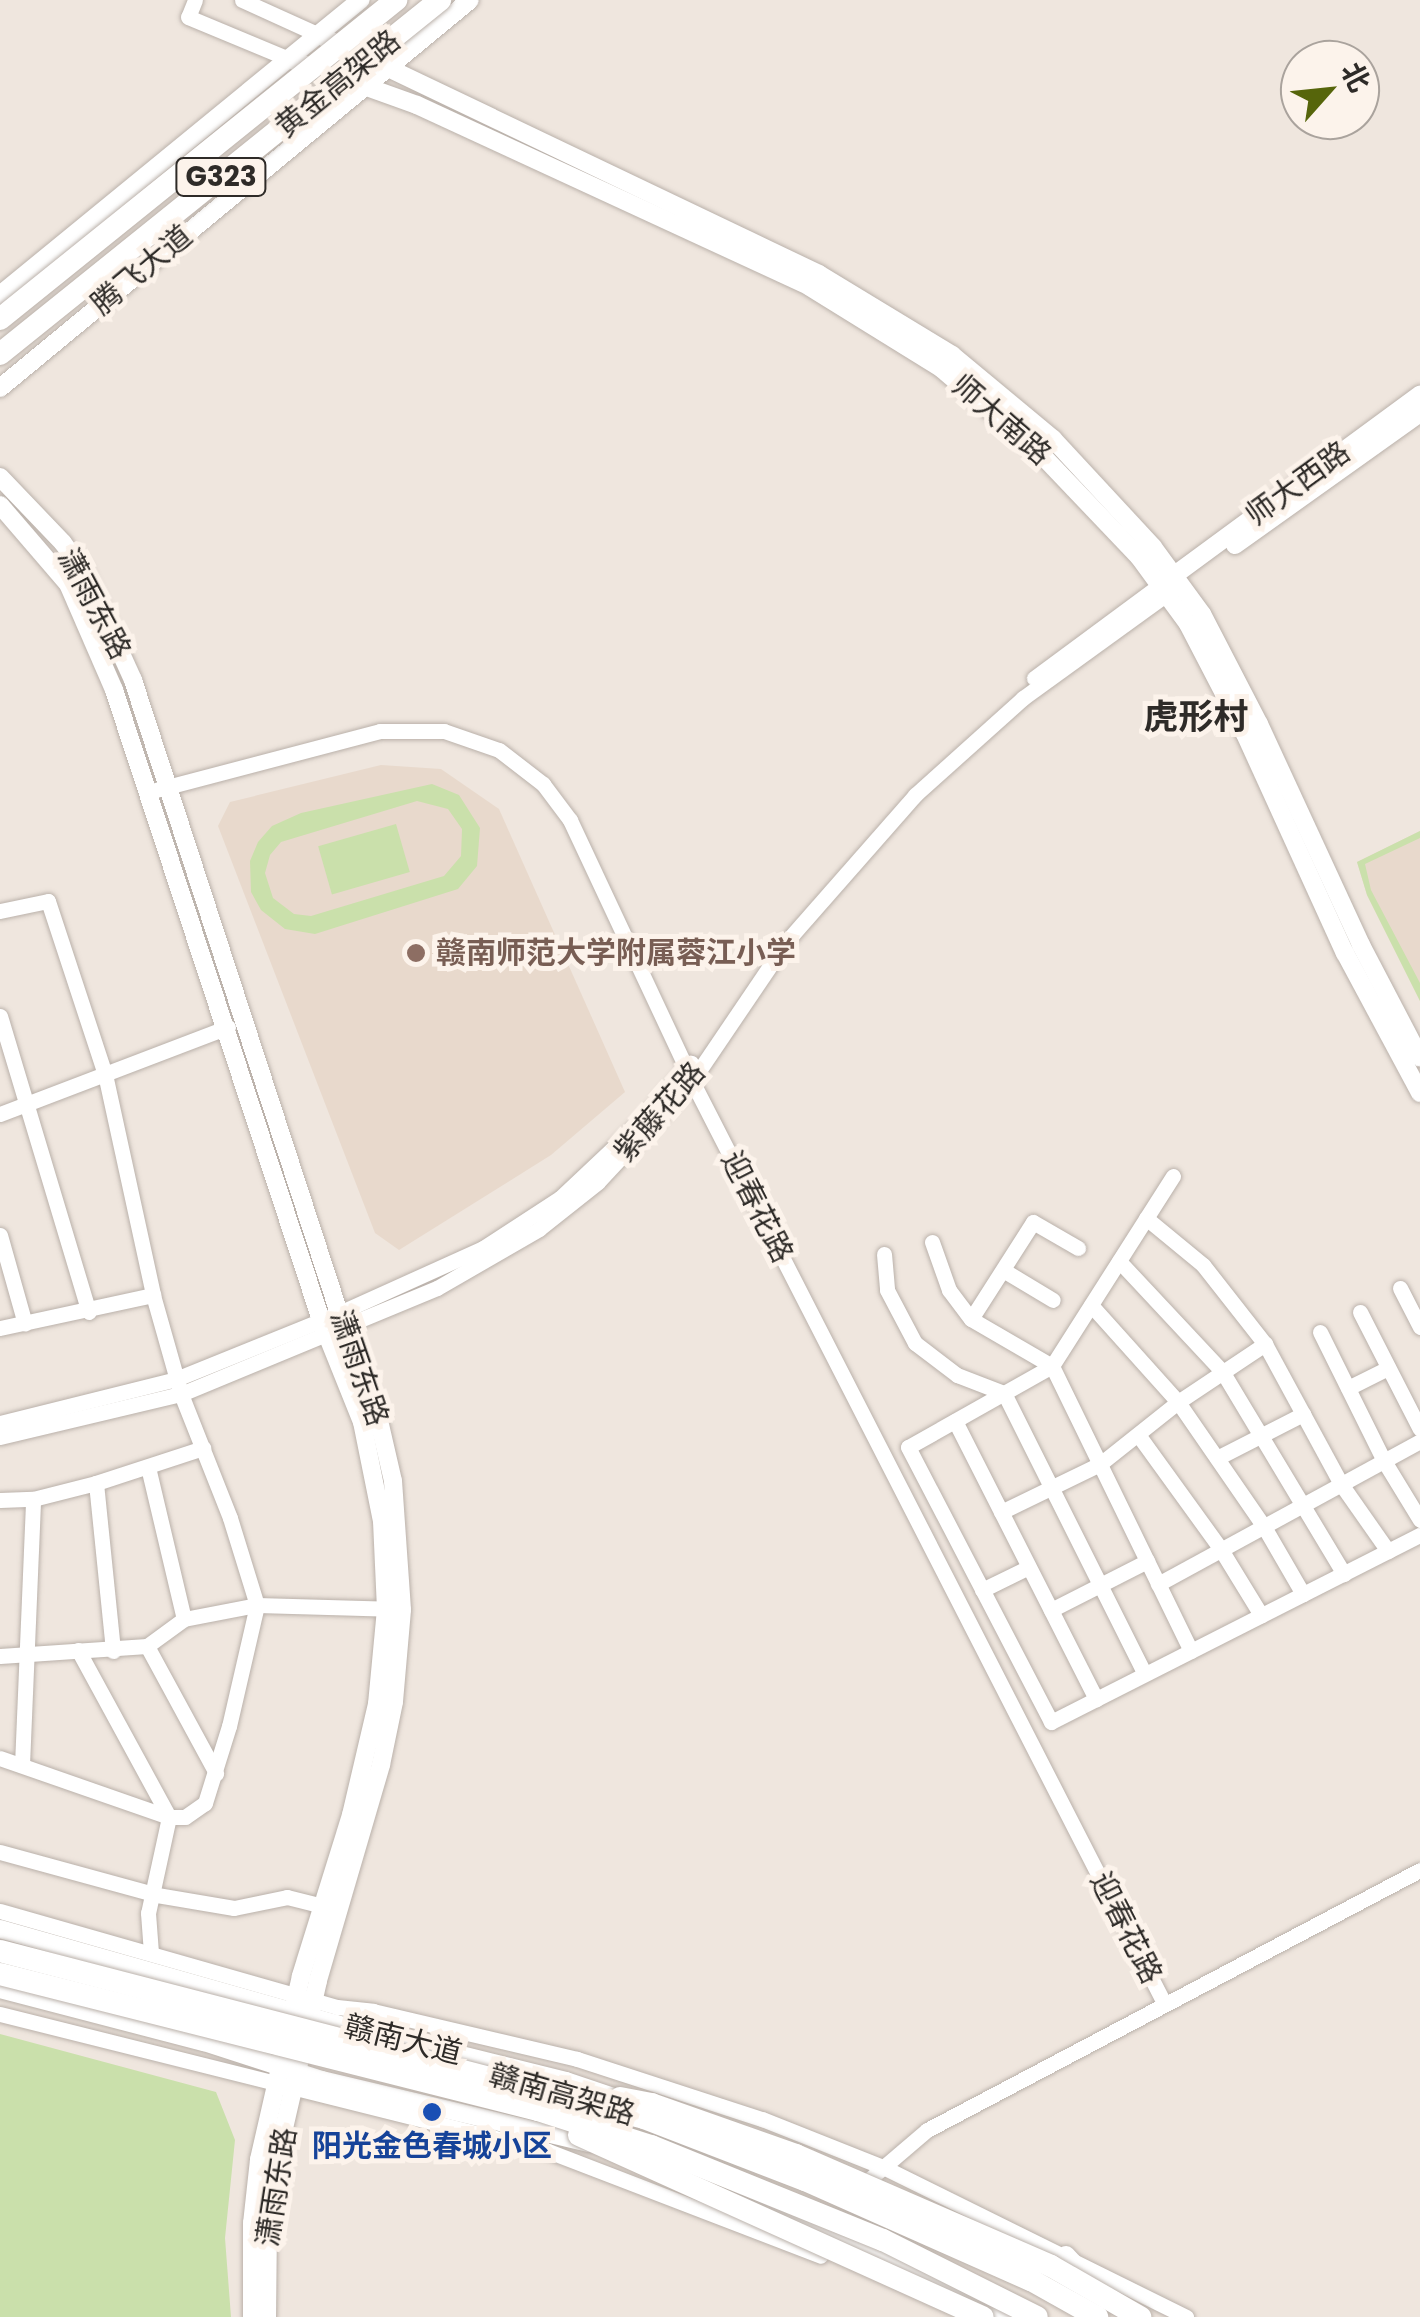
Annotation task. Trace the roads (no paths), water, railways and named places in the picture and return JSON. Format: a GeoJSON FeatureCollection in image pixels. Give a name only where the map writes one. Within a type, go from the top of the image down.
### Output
{"type":"FeatureCollection","features":[{"type":"Feature","properties":{"kind":"highway","name":"黄金高架路"},"geometry":{"type":"LineString","coordinates":[[0,319],[396,0]]}},
{"type":"Feature","properties":{"kind":"highway","name":"黄金高架路"},"geometry":{"type":"LineString","coordinates":[[0,354],[440,0]]}},
{"type":"Feature","properties":{"kind":"highway","name":"赣南高架路"},"geometry":{"type":"LineString","coordinates":[[0,1951],[515,2092],[883,2240],[1037,2317]]}},
{"type":"Feature","properties":{"kind":"highway","name":"赣南高架路"},"geometry":{"type":"LineString","coordinates":[[0,1974],[644,2118],[805,2180],[1121,2316]]}},
{"type":"Feature","properties":{"kind":"highway"},"geometry":{"type":"LineString","coordinates":[[515,2092],[651,2104],[796,2154],[1052,2266],[1121,2316]]}},
{"type":"Feature","properties":{"kind":"highway"},"geometry":{"type":"LineString","coordinates":[[515,2092],[983,2317]]}},
{"type":"Feature","properties":{"kind":"main road"},"geometry":{"type":"LineString","coordinates":[[0,296],[361,0]]}},
{"type":"Feature","properties":{"kind":"main road","name":"腾飞大道"},"geometry":{"type":"LineString","coordinates":[[0,388],[470,0]]}},
{"type":"Feature","properties":{"kind":"main road","name":"师大南路"},"geometry":{"type":"LineString","coordinates":[[318,35],[730,229],[903,322],[952,355],[1053,440],[1172,584],[1259,724],[1322,864],[1420,1058]]}},
{"type":"Feature","properties":{"kind":"main road","name":"师大南路"},"geometry":{"type":"LineString","coordinates":[[290,59],[417,105],[725,246],[895,336],[942,369],[1040,453],[1172,584],[1344,953],[1420,1094]]}},
{"type":"Feature","properties":{"kind":"main road","name":"师大西路"},"geometry":{"type":"LineString","coordinates":[[1172,584],[1420,395]]}},
{"type":"Feature","properties":{"kind":"main road","name":"师大西路"},"geometry":{"type":"LineString","coordinates":[[1172,584],[1420,413]]}},
{"type":"Feature","properties":{"kind":"main road","name":"潇雨东路"},"geometry":{"type":"LineString","coordinates":[[0,476],[64,543],[84,572],[133,680],[342,1320],[378,1416],[393,1481],[394,1609],[372,1734],[322,1906],[288,2077],[268,2223],[267,2317]]}},
{"type":"Feature","properties":{"kind":"main road","name":"潇雨东路"},"geometry":{"type":"LineString","coordinates":[[0,505],[68,584],[114,690],[228,1026],[324,1328],[362,1422],[377,1485],[400,1656],[388,1736],[304,2006]]}},
{"type":"Feature","properties":{"kind":"main road","name":"赣南大道"},"geometry":{"type":"LineString","coordinates":[[0,1929],[304,2006],[566,2081],[754,2145],[859,2188],[1121,2316]]}},
{"type":"Feature","properties":{"kind":"main road","name":"赣南大道"},"geometry":{"type":"LineString","coordinates":[[0,1989],[204,2042],[288,2077],[651,2160],[824,2230],[1006,2317]]}},
{"type":"Feature","properties":{"kind":"main road","name":"潇雨东路"},"geometry":{"type":"LineString","coordinates":[[252,2317],[252,2223],[259,2160],[288,2077]]}},
{"type":"Feature","properties":{"kind":"main road"},"geometry":{"type":"LineString","coordinates":[[1066,2255],[1121,2316]]}},
{"type":"Feature","properties":{"kind":"street"},"geometry":{"type":"LineString","coordinates":[[195,0],[188,17],[290,59]]}},
{"type":"Feature","properties":{"kind":"street"},"geometry":{"type":"LineString","coordinates":[[242,0],[318,35]]}},
{"type":"Feature","properties":{"kind":"street","name":"紫藤花路"},"geometry":{"type":"LineString","coordinates":[[0,1436],[178,1386],[342,1320],[436,1288],[539,1229],[598,1182],[690,1075],[778,936],[909,788],[1017,691],[1172,584]]}},
{"type":"Feature","properties":{"kind":"street","name":"迎春花路"},"geometry":{"type":"LineString","coordinates":[[148,792],[380,730],[444,731],[500,750],[542,784],[570,820],[690,1075],[1164,2002]]}},
{"type":"Feature","properties":{"kind":"street"},"geometry":{"type":"LineString","coordinates":[[0,911],[48,901],[105,1074],[153,1296],[178,1386],[257,1605],[206,1804],[185,1817],[169,1817],[0,1758]]}},
{"type":"Feature","properties":{"kind":"street"},"geometry":{"type":"LineString","coordinates":[[0,1016],[90,1312]]}},
{"type":"Feature","properties":{"kind":"street"},"geometry":{"type":"LineString","coordinates":[[0,1114],[228,1026]]}},
{"type":"Feature","properties":{"kind":"street"},"geometry":{"type":"LineString","coordinates":[[1172,1176],[1052,1366],[908,1446],[1050,1722],[1420,1535]]}},
{"type":"Feature","properties":{"kind":"street"},"geometry":{"type":"LineString","coordinates":[[1146,1218],[1203,1265],[1265,1344],[1341,1484],[1388,1551]]}},
{"type":"Feature","properties":{"kind":"street"},"geometry":{"type":"LineString","coordinates":[[971,1319],[1033,1222],[1078,1248]]}},
{"type":"Feature","properties":{"kind":"street"},"geometry":{"type":"LineString","coordinates":[[0,1235],[25,1324]]}},
{"type":"Feature","properties":{"kind":"street"},"geometry":{"type":"LineString","coordinates":[[932,1242],[950,1290],[971,1319],[1052,1366],[1191,1651]]}},
{"type":"Feature","properties":{"kind":"street"},"geometry":{"type":"LineString","coordinates":[[884,1254],[887,1290],[916,1343],[956,1376],[1004,1393],[1146,1674]]}},
{"type":"Feature","properties":{"kind":"street"},"geometry":{"type":"LineString","coordinates":[[1119,1261],[1222,1371],[1344,1574]]}},
{"type":"Feature","properties":{"kind":"street"},"geometry":{"type":"LineString","coordinates":[[1003,1270],[1053,1300]]}},
{"type":"Feature","properties":{"kind":"street"},"geometry":{"type":"LineString","coordinates":[[1400,1288],[1420,1327]]}},
{"type":"Feature","properties":{"kind":"street"},"geometry":{"type":"LineString","coordinates":[[0,1328],[153,1296]]}},
{"type":"Feature","properties":{"kind":"street"},"geometry":{"type":"LineString","coordinates":[[1091,1305],[1178,1402],[1263,1525],[1304,1594]]}},
{"type":"Feature","properties":{"kind":"street"},"geometry":{"type":"LineString","coordinates":[[1360,1312],[1420,1429]]}},
{"type":"Feature","properties":{"kind":"street"},"geometry":{"type":"LineString","coordinates":[[1320,1332],[1384,1461],[1420,1520]]}},
{"type":"Feature","properties":{"kind":"street"},"geometry":{"type":"LineString","coordinates":[[1001,1512],[1100,1464],[1178,1402],[1265,1344]]}},
{"type":"Feature","properties":{"kind":"street"},"geometry":{"type":"LineString","coordinates":[[1348,1388],[1388,1368]]}},
{"type":"Feature","properties":{"kind":"street","name":"紫藤花路"},"geometry":{"type":"LineString","coordinates":[[0,1423],[178,1386]]}},
{"type":"Feature","properties":{"kind":"street"},"geometry":{"type":"LineString","coordinates":[[1217,1458],[1303,1414]]}},
{"type":"Feature","properties":{"kind":"street"},"geometry":{"type":"LineString","coordinates":[[954,1421],[1096,1699]]}},
{"type":"Feature","properties":{"kind":"street"},"geometry":{"type":"LineString","coordinates":[[1139,1436],[1220,1548],[1261,1615]]}},
{"type":"Feature","properties":{"kind":"street"},"geometry":{"type":"LineString","coordinates":[[1158,1584],[1420,1442]]}},
{"type":"Feature","properties":{"kind":"street"},"geometry":{"type":"LineString","coordinates":[[0,1500],[32,1499],[96,1483],[203,1448]]}},
{"type":"Feature","properties":{"kind":"street"},"geometry":{"type":"LineString","coordinates":[[148,1467],[184,1619]]}},
{"type":"Feature","properties":{"kind":"street"},"geometry":{"type":"LineString","coordinates":[[96,1483],[113,1652]]}},
{"type":"Feature","properties":{"kind":"street"},"geometry":{"type":"LineString","coordinates":[[22,1766],[32,1499]]}},
{"type":"Feature","properties":{"kind":"street"},"geometry":{"type":"LineString","coordinates":[[1051,1610],[1147,1561]]}},
{"type":"Feature","properties":{"kind":"street"},"geometry":{"type":"LineString","coordinates":[[982,1590],[1029,1567]]}},
{"type":"Feature","properties":{"kind":"street"},"geometry":{"type":"LineString","coordinates":[[0,1656],[78,1650],[113,1652],[147,1646],[184,1619],[257,1605],[394,1609]]}},
{"type":"Feature","properties":{"kind":"street"},"geometry":{"type":"LineString","coordinates":[[147,1646],[216,1773]]}},
{"type":"Feature","properties":{"kind":"street"},"geometry":{"type":"LineString","coordinates":[[78,1650],[169,1817],[151,1893],[152,1953]]}},
{"type":"Feature","properties":{"kind":"street"},"geometry":{"type":"LineString","coordinates":[[0,1852],[151,1893],[234,1908],[287,1897],[322,1906]]}},
{"type":"Feature","properties":{"kind":"street"},"geometry":{"type":"LineString","coordinates":[[859,2188],[928,2130],[1420,1870]]}},
{"type":"Feature","properties":{"kind":"street"},"geometry":{"type":"LineString","coordinates":[[0,1910],[152,1953],[304,2006],[578,2059],[762,2119],[885,2168],[1186,2317]]}},
{"type":"Feature","properties":{"kind":"street"},"geometry":{"type":"LineString","coordinates":[[0,2014],[288,2077],[548,2151],[814,2253],[957,2317]]}},
{"type":"Feature","properties":{"kind":"place","name":"赣南师范大学附属蓉江小学"},"geometry":{"type":"Point","coordinates":[416,953]}},
{"type":"Feature","properties":{"kind":"place","name":"阳光金色春城小区"},"geometry":{"type":"Point","coordinates":[432,2112]}},
{"type":"Feature","properties":{"kind":"district","name":"虎形村"},"geometry":{"type":"Point","coordinates":[1196,717]}}]}
